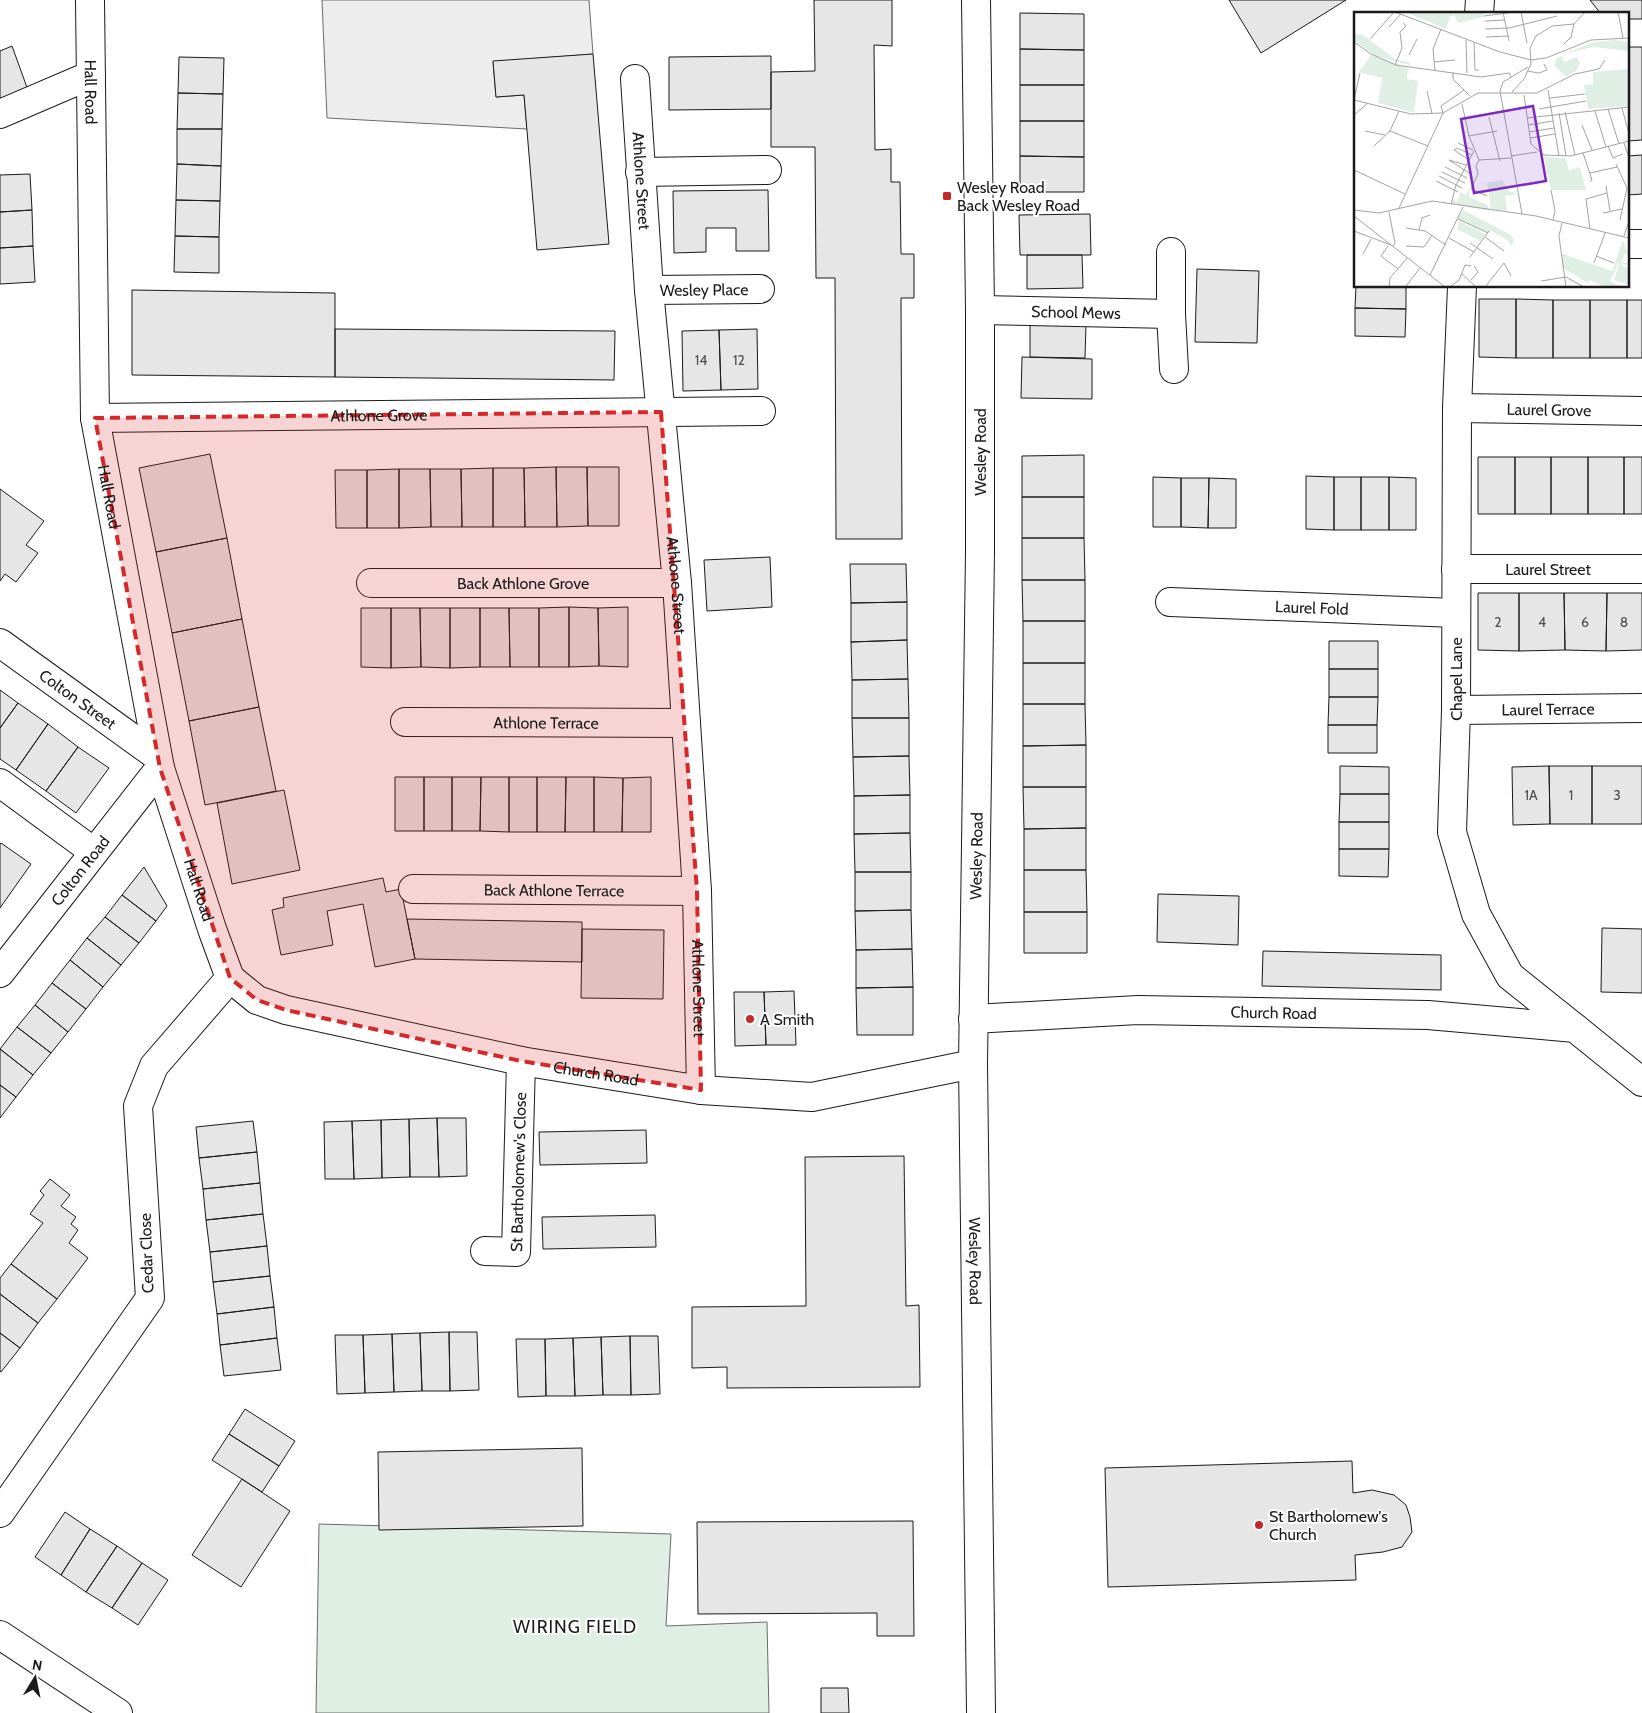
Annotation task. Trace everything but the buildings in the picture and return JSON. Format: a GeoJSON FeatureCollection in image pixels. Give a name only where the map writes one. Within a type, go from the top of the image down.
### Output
{"type":"FeatureCollection","features":[{"type":"Feature","properties":{"kind":"street","name":"Hall Road"},"geometry":{"type":"LineString","coordinates":[[90,0],[95,418],[159,762],[212,929],[230,978]]}},
{"type":"Feature","properties":{"kind":"street","name":"Wesley Road"},"geometry":{"type":"LineString","coordinates":[[976,0],[980,310],[980,551],[974,1064],[981,1713]]}},
{"type":"Feature","properties":{"kind":"street"},"geometry":{"type":"LineString","coordinates":[[0,114],[90,75]]}},
{"type":"Feature","properties":{"kind":"street","name":"Athlone Street"},"geometry":{"type":"LineString","coordinates":[[635,80],[649,290],[677,583],[697,891],[701,1090]]}},
{"type":"Feature","properties":{"kind":"street"},"geometry":{"type":"LineString","coordinates":[[640,172],[767,170]]}},
{"type":"Feature","properties":{"kind":"street"},"geometry":{"type":"LineString","coordinates":[[1171,252],[1171,314],[1174,370]]}},
{"type":"Feature","properties":{"kind":"street","name":"Chapel Lane"},"geometry":{"type":"LineString","coordinates":[[1462,288],[1457,408],[1456,710],[1452,832],[1476,914],[1510,976],[1642,1082]]}},
{"type":"Feature","properties":{"kind":"street","name":"Wesley Place"},"geometry":{"type":"LineString","coordinates":[[649,290],[760,289]]}},
{"type":"Feature","properties":{"kind":"street","name":"School Mews"},"geometry":{"type":"LineString","coordinates":[[980,310],[1171,314]]}},
{"type":"Feature","properties":{"kind":"street","name":"Laurel Grove"},"geometry":{"type":"LineString","coordinates":[[1457,408],[1642,411]]}},
{"type":"Feature","properties":{"kind":"street","name":"Athlone Grove"},"geometry":{"type":"LineString","coordinates":[[95,418],[760,411]]}},
{"type":"Feature","properties":{"kind":"street","name":"Laurel Street"},"geometry":{"type":"LineString","coordinates":[[1456,569],[1642,569]]}},
{"type":"Feature","properties":{"kind":"street","name":"Back Athlone Grove"},"geometry":{"type":"LineString","coordinates":[[371,583],[677,583]]}},
{"type":"Feature","properties":{"kind":"street","name":"Laurel Fold"},"geometry":{"type":"LineString","coordinates":[[1170,602],[1456,613]]}},
{"type":"Feature","properties":{"kind":"street","name":"Colton Street"},"geometry":{"type":"LineString","coordinates":[[0,643],[159,762]]}},
{"type":"Feature","properties":{"kind":"street","name":"Laurel Terrace"},"geometry":{"type":"LineString","coordinates":[[1456,710],[1642,708]]}},
{"type":"Feature","properties":{"kind":"street","name":"Athlone Terrace"},"geometry":{"type":"LineString","coordinates":[[405,722],[686,723]]}},
{"type":"Feature","properties":{"kind":"street","name":"Colton Road"},"geometry":{"type":"LineString","coordinates":[[5,958],[94,852],[159,762]]}},
{"type":"Feature","properties":{"kind":"street"},"geometry":{"type":"LineString","coordinates":[[0,783],[94,852]]}},
{"type":"Feature","properties":{"kind":"street","name":"Back Athlone Terrace"},"geometry":{"type":"LineString","coordinates":[[412,889],[697,891]]}},
{"type":"Feature","properties":{"kind":"street","name":"Church Road"},"geometry":{"type":"LineString","coordinates":[[230,978],[257,1000],[286,1010],[520,1061],[701,1090],[812,1097],[974,1064]]}},
{"type":"Feature","properties":{"kind":"street","name":"Cedar Close"},"geometry":{"type":"LineString","coordinates":[[0,1513],[150,1298],[138,1106],[154,1066],[230,978]]}},
{"type":"Feature","properties":{"kind":"street","name":"Church Road"},"geometry":{"type":"LineString","coordinates":[[974,1019],[1157,1010],[1428,1015],[1575,1028]]}},
{"type":"Feature","properties":{"kind":"street","name":"St Bartholomew's Close"},"geometry":{"type":"LineString","coordinates":[[484,1251],[516,1252],[520,1061]]}},
{"type":"Feature","properties":{"kind":"street"},"geometry":{"type":"LineString","coordinates":[[0,1635],[118,1713]]}},
{"type":"Feature","properties":{"kind":"highlighted area"},"geometry":{"type":"Polygon","coordinates":[[[661,412],[697,891],[701,1090],[521,1061],[286,1010],[257,1000],[230,978],[160,768],[95,418],[661,412]]]}},
{"type":"Feature","properties":{"kind":"green space"},"geometry":{"type":"Polygon","coordinates":[[[319,1524],[671,1534],[666,1626],[767,1622],[769,1713],[316,1713],[319,1524]]]}},
{"type":"Feature","properties":{"kind":"shaded area"},"geometry":{"type":"Polygon","coordinates":[[[322,0],[589,0],[593,54],[493,62],[496,97],[524,95],[527,129],[327,118],[322,0]]]}},
{"type":"Feature","properties":{"kind":"place","name":"Wesley Road Back Wesley Road"},"geometry":{"type":"Point","coordinates":[947,196]}},
{"type":"Feature","properties":{"kind":"place","name":"A Smith"},"geometry":{"type":"Point","coordinates":[750,1019]}},
{"type":"Feature","properties":{"kind":"place","name":"St Bartholomew's Church"},"geometry":{"type":"Point","coordinates":[1259,1525]}},
{"type":"Feature","properties":{"kind":"district","name":"WIRING FIELD"},"geometry":{"type":"Point","coordinates":[575,1627]}}]}
